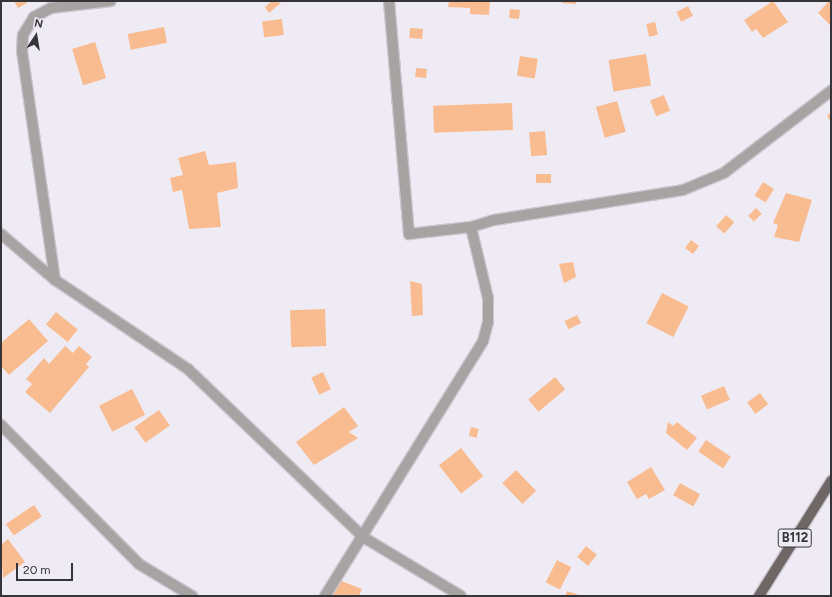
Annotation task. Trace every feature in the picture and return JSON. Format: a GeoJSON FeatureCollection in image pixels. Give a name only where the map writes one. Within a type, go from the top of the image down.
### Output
{"type":"FeatureCollection","features":[{"type":"Feature","properties":{"kind":"main road","name":"B112"},"geometry":{"type":"LineString","coordinates":[[759,596],[831,481]]}},
{"type":"Feature","properties":{"kind":"street"},"geometry":{"type":"LineString","coordinates":[[55,280],[22,52],[23,35],[34,17],[51,8],[111,1]]}},
{"type":"Feature","properties":{"kind":"street"},"geometry":{"type":"LineString","coordinates":[[389,1],[409,234],[471,227],[494,220],[684,190],[724,174],[831,91]]}},
{"type":"Feature","properties":{"kind":"street"},"geometry":{"type":"LineString","coordinates":[[325,596],[363,537],[396,477],[483,341],[488,298],[471,227]]}},
{"type":"Feature","properties":{"kind":"street"},"geometry":{"type":"LineString","coordinates":[[1,234],[55,280],[188,370],[363,537],[461,596]]}},
{"type":"Feature","properties":{"kind":"street"},"geometry":{"type":"LineString","coordinates":[[1,425],[139,564],[192,596]]}},
{"type":"Feature","properties":{"kind":"building"},"geometry":{"type":"Polygon","coordinates":[[[14,1],[25,1],[27,3],[18,8],[14,1]]]}},
{"type":"Feature","properties":{"kind":"building"},"geometry":{"type":"Polygon","coordinates":[[[272,1],[281,3],[269,13],[265,7],[272,1]]]}},
{"type":"Feature","properties":{"kind":"building"},"geometry":{"type":"Polygon","coordinates":[[[449,1],[490,1],[489,15],[470,14],[470,8],[448,7],[449,1]]]}},
{"type":"Feature","properties":{"kind":"building"},"geometry":{"type":"Polygon","coordinates":[[[562,1],[576,1],[576,4],[562,3],[562,1]]]}},
{"type":"Feature","properties":{"kind":"building"},"geometry":{"type":"Polygon","coordinates":[[[773,1],[788,22],[763,38],[756,29],[752,32],[744,20],[773,1]]]}},
{"type":"Feature","properties":{"kind":"building"},"geometry":{"type":"Polygon","coordinates":[[[829,1],[831,1],[831,26],[818,13],[829,1]]]}},
{"type":"Feature","properties":{"kind":"building"},"geometry":{"type":"Polygon","coordinates":[[[688,6],[693,16],[681,22],[676,12],[688,6]]]}},
{"type":"Feature","properties":{"kind":"building"},"geometry":{"type":"Polygon","coordinates":[[[510,9],[520,10],[519,19],[509,18],[510,9]]]}},
{"type":"Feature","properties":{"kind":"building"},"geometry":{"type":"Polygon","coordinates":[[[282,19],[284,35],[264,37],[262,21],[282,19]]]}},
{"type":"Feature","properties":{"kind":"building"},"geometry":{"type":"Polygon","coordinates":[[[655,22],[658,35],[649,37],[646,24],[655,22]]]}},
{"type":"Feature","properties":{"kind":"building"},"geometry":{"type":"Polygon","coordinates":[[[164,27],[167,43],[131,50],[128,34],[164,27]]]}},
{"type":"Feature","properties":{"kind":"building"},"geometry":{"type":"Polygon","coordinates":[[[410,28],[423,29],[422,39],[409,38],[410,28]]]}},
{"type":"Feature","properties":{"kind":"building"},"geometry":{"type":"Polygon","coordinates":[[[95,42],[106,78],[83,85],[72,49],[95,42]]]}},
{"type":"Feature","properties":{"kind":"building"},"geometry":{"type":"Polygon","coordinates":[[[646,54],[651,86],[613,92],[608,60],[646,54]]]}},
{"type":"Feature","properties":{"kind":"building"},"geometry":{"type":"Polygon","coordinates":[[[520,56],[538,59],[535,79],[517,76],[520,56]]]}},
{"type":"Feature","properties":{"kind":"building"},"geometry":{"type":"Polygon","coordinates":[[[416,68],[427,69],[426,78],[415,77],[416,68]]]}},
{"type":"Feature","properties":{"kind":"building"},"geometry":{"type":"Polygon","coordinates":[[[664,95],[670,111],[656,116],[650,100],[664,95]]]}},
{"type":"Feature","properties":{"kind":"building"},"geometry":{"type":"Polygon","coordinates":[[[617,101],[626,132],[605,138],[596,107],[617,101]]]}},
{"type":"Feature","properties":{"kind":"building"},"geometry":{"type":"Polygon","coordinates":[[[512,103],[513,130],[434,133],[433,106],[512,103]]]}},
{"type":"Feature","properties":{"kind":"building"},"geometry":{"type":"Polygon","coordinates":[[[831,113],[831,123],[827,115],[831,113]]]}},
{"type":"Feature","properties":{"kind":"building"},"geometry":{"type":"Polygon","coordinates":[[[545,131],[547,155],[531,156],[529,132],[545,131]]]}},
{"type":"Feature","properties":{"kind":"building"},"geometry":{"type":"Polygon","coordinates":[[[205,151],[209,165],[236,162],[238,188],[217,193],[221,227],[189,229],[182,190],[173,192],[170,178],[183,175],[178,158],[205,151]]]}},
{"type":"Feature","properties":{"kind":"building"},"geometry":{"type":"Polygon","coordinates":[[[536,174],[551,174],[551,183],[536,183],[536,174]]]}},
{"type":"Feature","properties":{"kind":"building"},"geometry":{"type":"Polygon","coordinates":[[[763,182],[774,189],[766,202],[755,196],[763,182]]]}},
{"type":"Feature","properties":{"kind":"building"},"geometry":{"type":"Polygon","coordinates":[[[786,193],[812,200],[799,242],[774,237],[778,225],[773,223],[786,193]]]}},
{"type":"Feature","properties":{"kind":"building"},"geometry":{"type":"Polygon","coordinates":[[[756,208],[762,214],[754,221],[748,216],[756,208]]]}},
{"type":"Feature","properties":{"kind":"building"},"geometry":{"type":"Polygon","coordinates":[[[726,215],[734,222],[724,234],[716,226],[726,215]]]}},
{"type":"Feature","properties":{"kind":"building"},"geometry":{"type":"Polygon","coordinates":[[[691,240],[699,246],[693,254],[685,248],[691,240]]]}},
{"type":"Feature","properties":{"kind":"building"},"geometry":{"type":"Polygon","coordinates":[[[573,262],[576,277],[564,283],[559,264],[573,262]]]}},
{"type":"Feature","properties":{"kind":"building"},"geometry":{"type":"Polygon","coordinates":[[[410,281],[422,284],[423,315],[412,316],[410,281]]]}},
{"type":"Feature","properties":{"kind":"building"},"geometry":{"type":"Polygon","coordinates":[[[662,293],[689,307],[673,337],[647,323],[662,293]]]}},
{"type":"Feature","properties":{"kind":"building"},"geometry":{"type":"Polygon","coordinates":[[[325,309],[326,346],[291,347],[290,310],[325,309]]]}},
{"type":"Feature","properties":{"kind":"building"},"geometry":{"type":"Polygon","coordinates":[[[56,312],[78,330],[68,342],[46,324],[56,312]]]}},
{"type":"Feature","properties":{"kind":"building"},"geometry":{"type":"Polygon","coordinates":[[[577,315],[581,323],[569,329],[565,321],[577,315]]]}},
{"type":"Feature","properties":{"kind":"building"},"geometry":{"type":"Polygon","coordinates":[[[29,319],[48,341],[9,375],[1,366],[1,343],[29,319]]]}},
{"type":"Feature","properties":{"kind":"building"},"geometry":{"type":"Polygon","coordinates":[[[65,346],[73,353],[79,346],[92,357],[86,364],[89,367],[50,413],[25,392],[32,384],[26,379],[44,358],[49,364],[65,346]]]}},
{"type":"Feature","properties":{"kind":"building"},"geometry":{"type":"Polygon","coordinates":[[[323,372],[331,389],[319,395],[311,377],[323,372]]]}},
{"type":"Feature","properties":{"kind":"building"},"geometry":{"type":"Polygon","coordinates":[[[555,377],[565,389],[538,412],[528,399],[555,377]]]}},
{"type":"Feature","properties":{"kind":"building"},"geometry":{"type":"Polygon","coordinates":[[[724,386],[730,400],[707,410],[701,396],[724,386]]]}},
{"type":"Feature","properties":{"kind":"building"},"geometry":{"type":"Polygon","coordinates":[[[132,389],[145,415],[112,432],[99,406],[132,389]]]}},
{"type":"Feature","properties":{"kind":"building"},"geometry":{"type":"Polygon","coordinates":[[[760,393],[768,404],[755,414],[747,402],[760,393]]]}},
{"type":"Feature","properties":{"kind":"building"},"geometry":{"type":"Polygon","coordinates":[[[344,407],[358,426],[349,432],[358,438],[314,465],[296,442],[344,407]]]}},
{"type":"Feature","properties":{"kind":"building"},"geometry":{"type":"Polygon","coordinates":[[[159,410],[170,426],[145,443],[134,427],[159,410]]]}},
{"type":"Feature","properties":{"kind":"building"},"geometry":{"type":"Polygon","coordinates":[[[668,422],[673,426],[677,422],[697,438],[687,450],[666,433],[668,422]]]}},
{"type":"Feature","properties":{"kind":"building"},"geometry":{"type":"Polygon","coordinates":[[[471,427],[479,429],[477,438],[469,436],[471,427]]]}},
{"type":"Feature","properties":{"kind":"building"},"geometry":{"type":"Polygon","coordinates":[[[706,440],[731,457],[723,468],[698,452],[706,440]]]}},
{"type":"Feature","properties":{"kind":"building"},"geometry":{"type":"Polygon","coordinates":[[[461,448],[483,476],[461,494],[439,465],[461,448]]]}},
{"type":"Feature","properties":{"kind":"building"},"geometry":{"type":"Polygon","coordinates":[[[651,467],[665,490],[649,499],[646,494],[637,499],[627,482],[651,467]]]}},
{"type":"Feature","properties":{"kind":"building"},"geometry":{"type":"Polygon","coordinates":[[[516,470],[536,491],[522,504],[502,483],[516,470]]]}},
{"type":"Feature","properties":{"kind":"building"},"geometry":{"type":"Polygon","coordinates":[[[680,483],[700,494],[693,506],[673,495],[680,483]]]}},
{"type":"Feature","properties":{"kind":"building"},"geometry":{"type":"Polygon","coordinates":[[[34,505],[42,517],[14,536],[6,524],[34,505]]]}},
{"type":"Feature","properties":{"kind":"building"},"geometry":{"type":"Polygon","coordinates":[[[8,539],[25,562],[3,578],[1,545],[8,539]]]}},
{"type":"Feature","properties":{"kind":"building"},"geometry":{"type":"Polygon","coordinates":[[[586,546],[597,555],[588,566],[577,557],[586,546]]]}},
{"type":"Feature","properties":{"kind":"building"},"geometry":{"type":"Polygon","coordinates":[[[557,560],[571,567],[560,590],[546,582],[557,560]]]}},
{"type":"Feature","properties":{"kind":"building"},"geometry":{"type":"Polygon","coordinates":[[[339,580],[362,589],[359,596],[333,596],[339,580]]]}},
{"type":"Feature","properties":{"kind":"building"},"geometry":{"type":"Polygon","coordinates":[[[567,591],[582,596],[565,596],[567,591]]]}}]}
